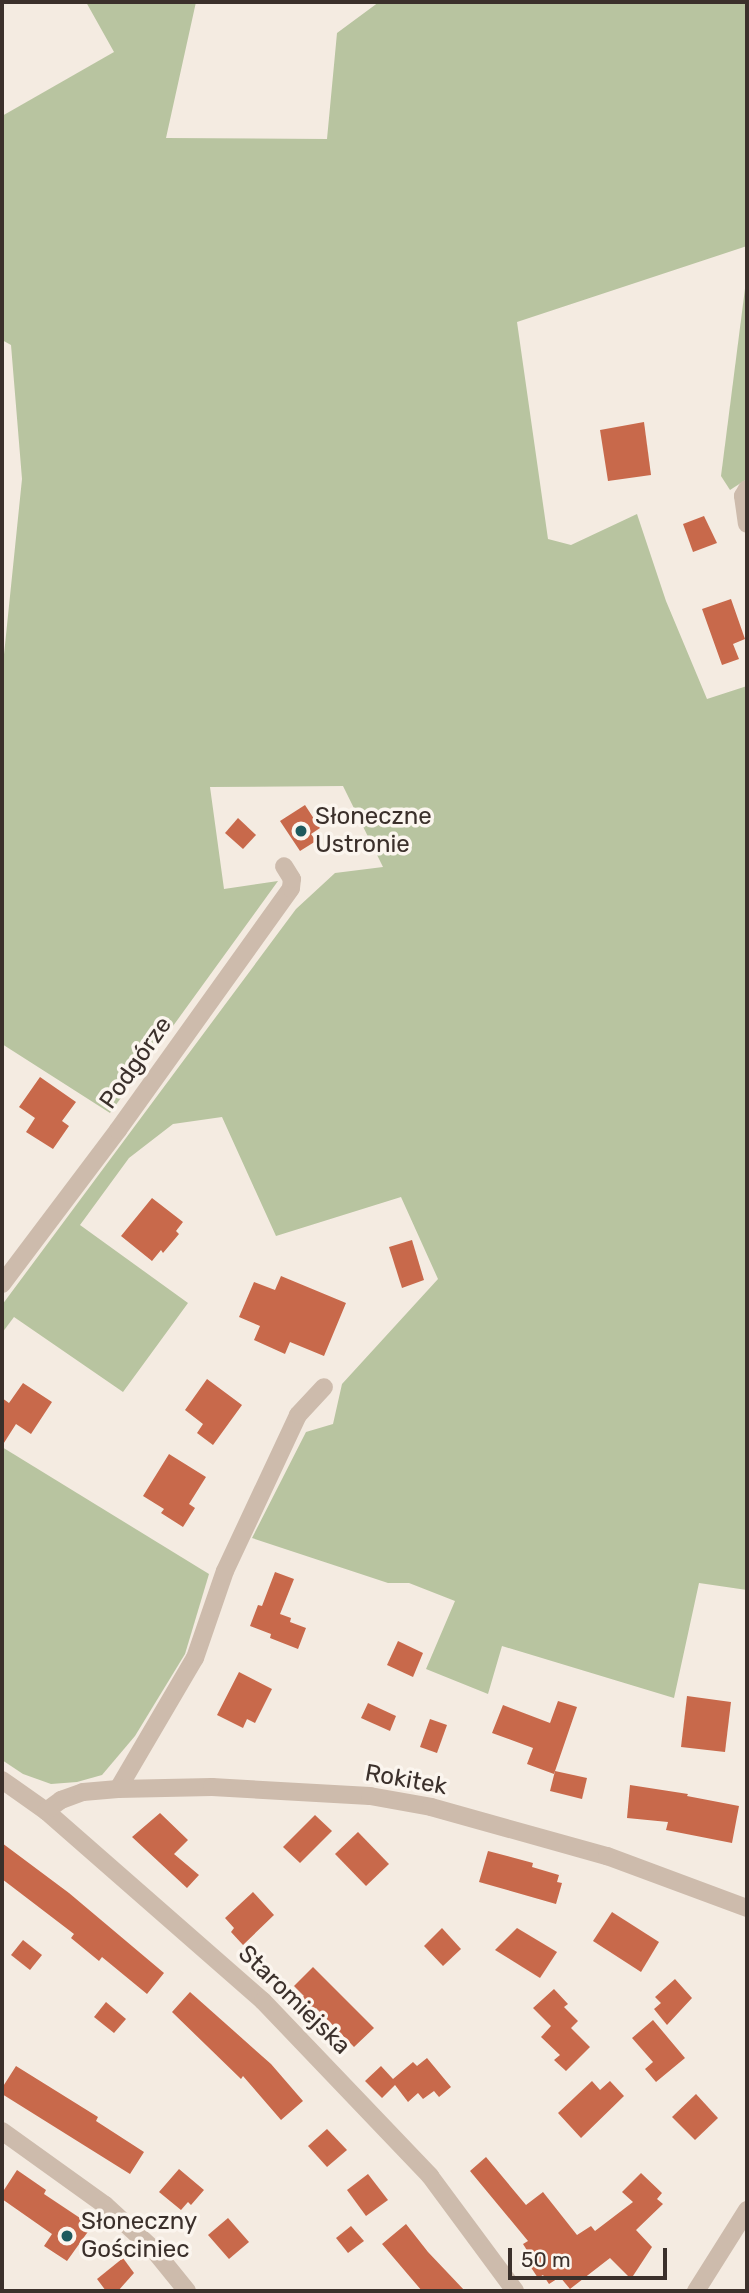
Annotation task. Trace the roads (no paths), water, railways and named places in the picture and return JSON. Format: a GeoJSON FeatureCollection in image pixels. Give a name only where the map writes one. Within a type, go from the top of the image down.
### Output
{"type":"FeatureCollection","features":[{"type":"Feature","properties":{"kind":"street"},"geometry":{"type":"LineString","coordinates":[[747,489],[743,496],[747,524]]}},
{"type":"Feature","properties":{"kind":"street","name":"Podgórze"},"geometry":{"type":"LineString","coordinates":[[2,1284],[118,1130],[290,888],[292,879],[284,866]]}},
{"type":"Feature","properties":{"kind":"street"},"geometry":{"type":"LineString","coordinates":[[118,1789],[195,1658],[225,1571],[298,1415],[324,1387]]}},
{"type":"Feature","properties":{"kind":"street","name":"Staromiejska"},"geometry":{"type":"LineString","coordinates":[[2,1780],[46,1811],[273,2011],[429,2176],[515,2291]]}},
{"type":"Feature","properties":{"kind":"street","name":"Rokitek"},"geometry":{"type":"LineString","coordinates":[[46,1811],[61,1800],[83,1792],[118,1789],[212,1787],[370,1796],[431,1807],[607,1856],[747,1908]]}},
{"type":"Feature","properties":{"kind":"street"},"geometry":{"type":"LineString","coordinates":[[2,2131],[105,2205],[153,2249],[187,2291]]}},
{"type":"Feature","properties":{"kind":"street"},"geometry":{"type":"LineString","coordinates":[[696,2291],[747,2210]]}},
{"type":"Feature","properties":{"kind":"place","name":"Słoneczne Ustronie"},"geometry":{"type":"Point","coordinates":[301,831]}},
{"type":"Feature","properties":{"kind":"place","name":"Słoneczny Gościniec"},"geometry":{"type":"Point","coordinates":[67,2236]}}]}
